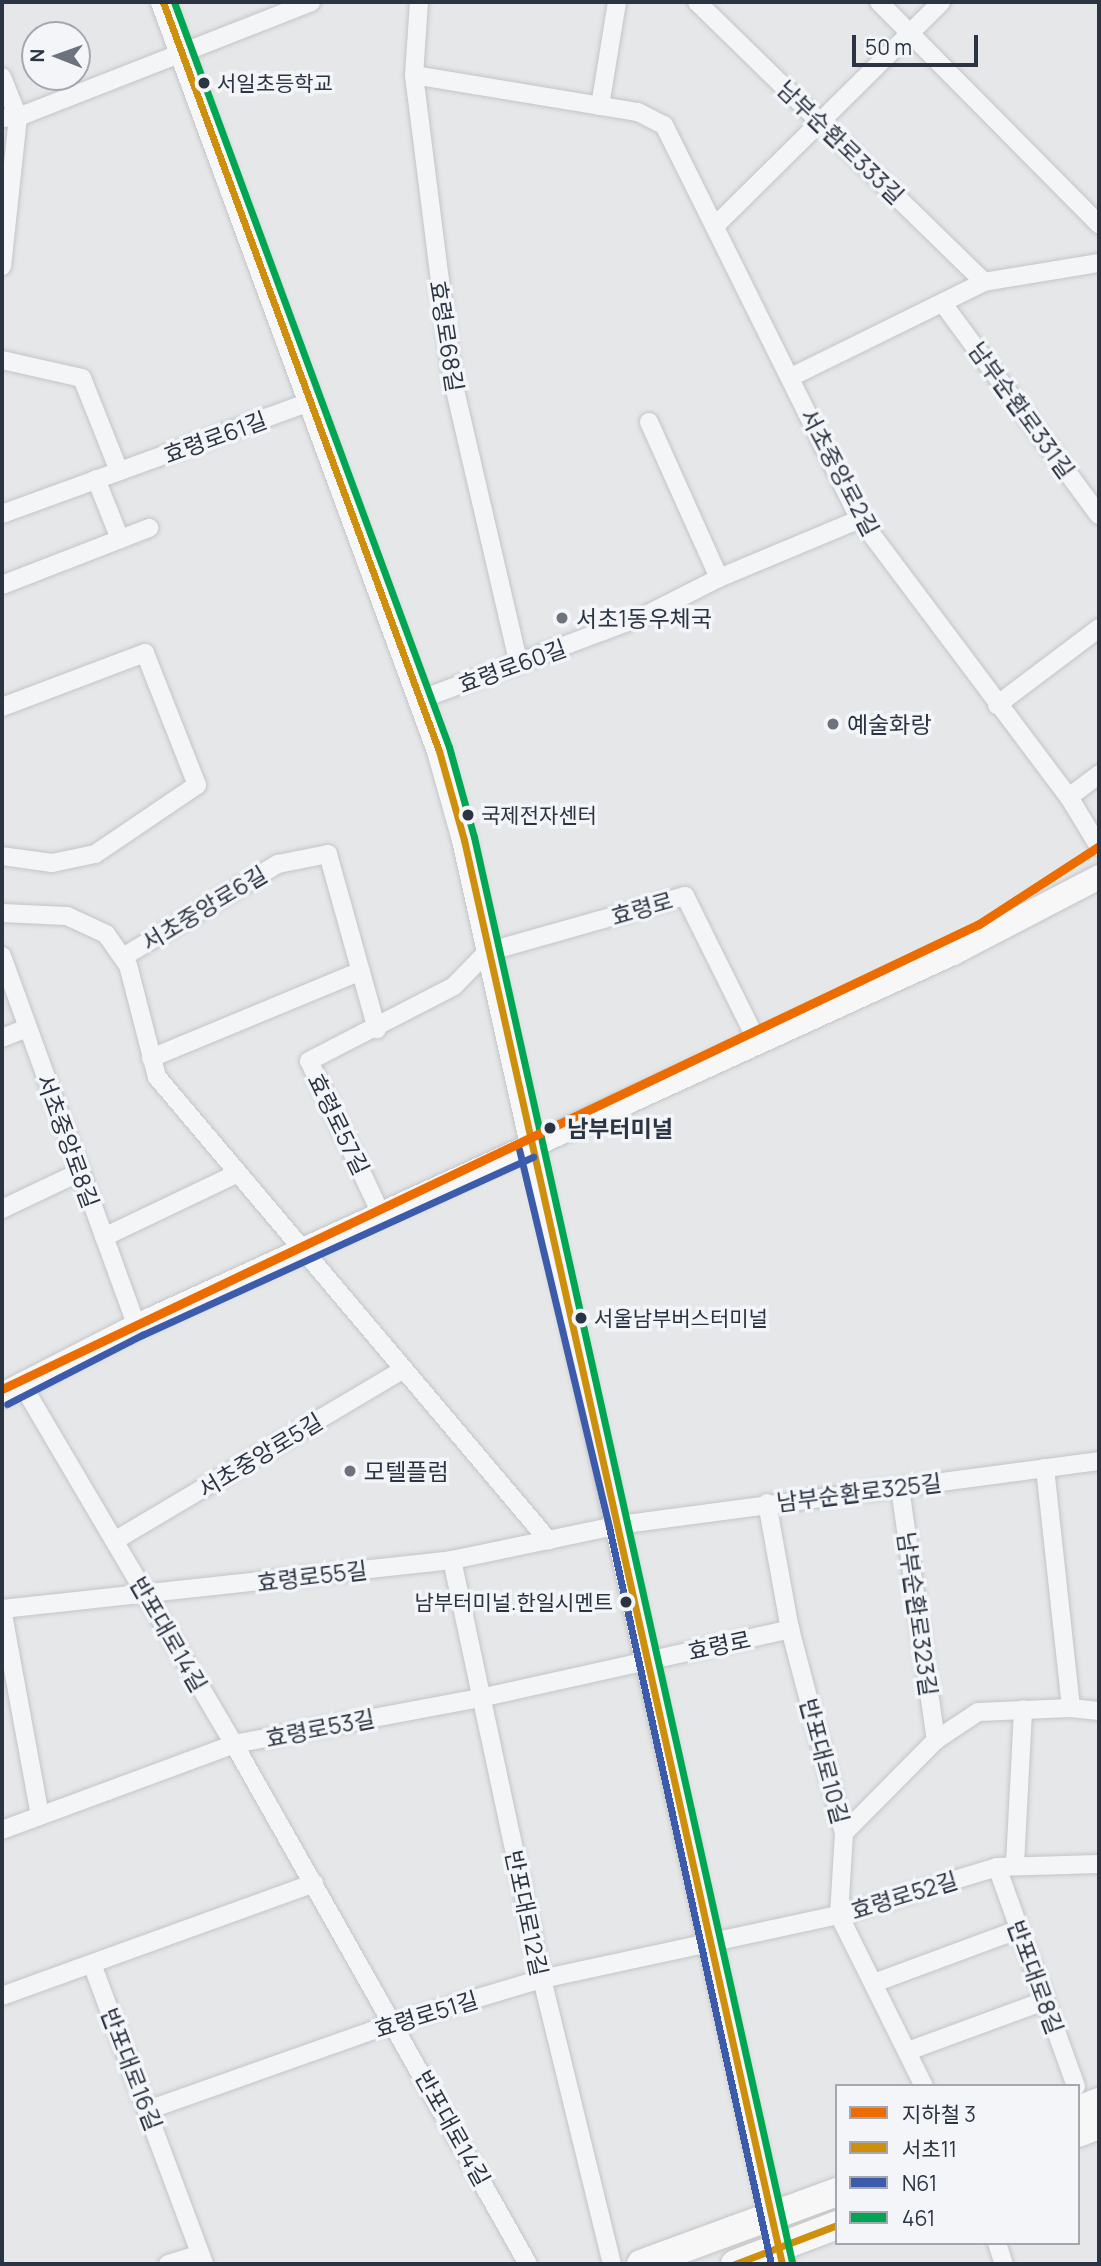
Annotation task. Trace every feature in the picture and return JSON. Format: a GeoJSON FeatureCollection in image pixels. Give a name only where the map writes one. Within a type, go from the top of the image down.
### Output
{"type":"FeatureCollection","features":[{"type":"Feature","properties":{"kind":"main road"},"geometry":{"type":"LineString","coordinates":[[163,2],[439,751],[464,840],[529,1147],[619,1525],[780,2256]]}},
{"type":"Feature","properties":{"kind":"main road"},"geometry":{"type":"LineString","coordinates":[[12,1391],[137,1326],[307,1252],[756,1039],[953,953],[1099,877]]}},
{"type":"Feature","properties":{"kind":"main road"},"geometry":{"type":"LineString","coordinates":[[641,2264],[835,2193]]}},
{"type":"Feature","properties":{"kind":"main road"},"geometry":{"type":"LineString","coordinates":[[735,2264],[780,2256],[835,2226]]}},
{"type":"Feature","properties":{"kind":"street"},"geometry":{"type":"LineString","coordinates":[[10,118],[311,2]]}},
{"type":"Feature","properties":{"kind":"street","name":"효령로68길"},"geometry":{"type":"LineString","coordinates":[[419,2],[414,75],[452,377],[519,664]]}},
{"type":"Feature","properties":{"kind":"street"},"geometry":{"type":"LineString","coordinates":[[600,106],[617,2]]}},
{"type":"Feature","properties":{"kind":"street","name":"남부순환로333길"},"geometry":{"type":"LineString","coordinates":[[697,2],[984,282]]}},
{"type":"Feature","properties":{"kind":"street"},"geometry":{"type":"LineString","coordinates":[[880,2],[1099,224]]}},
{"type":"Feature","properties":{"kind":"street"},"geometry":{"type":"LineString","coordinates":[[716,225],[941,2]]}},
{"type":"Feature","properties":{"kind":"street","name":"서초중앙로2길"},"geometry":{"type":"LineString","coordinates":[[414,75],[638,112],[664,125],[860,519],[997,705],[1069,797],[1099,847]]}},
{"type":"Feature","properties":{"kind":"street"},"geometry":{"type":"LineString","coordinates":[[2,77],[10,118],[2,266]]}},
{"type":"Feature","properties":{"kind":"street"},"geometry":{"type":"LineString","coordinates":[[790,377],[944,305],[984,282],[1099,263]]}},
{"type":"Feature","properties":{"kind":"street","name":"남부순환로331길"},"geometry":{"type":"LineString","coordinates":[[944,305],[1099,515]]}},
{"type":"Feature","properties":{"kind":"street"},"geometry":{"type":"LineString","coordinates":[[2,360],[82,377],[119,471]]}},
{"type":"Feature","properties":{"kind":"street","name":"효령로61길"},"geometry":{"type":"LineString","coordinates":[[2,514],[310,402]]}},
{"type":"Feature","properties":{"kind":"street"},"geometry":{"type":"LineString","coordinates":[[649,422],[719,578]]}},
{"type":"Feature","properties":{"kind":"street"},"geometry":{"type":"LineString","coordinates":[[96,479],[120,539]]}},
{"type":"Feature","properties":{"kind":"street","name":"효령로60길"},"geometry":{"type":"LineString","coordinates":[[419,700],[644,616],[719,578],[860,519]]}},
{"type":"Feature","properties":{"kind":"street"},"geometry":{"type":"LineString","coordinates":[[2,586],[149,528]]}},
{"type":"Feature","properties":{"kind":"street"},"geometry":{"type":"LineString","coordinates":[[997,705],[1099,628]]}},
{"type":"Feature","properties":{"kind":"street"},"geometry":{"type":"LineString","coordinates":[[2,707],[145,653],[197,785],[95,854],[52,863],[2,856]]}},
{"type":"Feature","properties":{"kind":"street"},"geometry":{"type":"LineString","coordinates":[[1069,797],[1099,774]]}},
{"type":"Feature","properties":{"kind":"street","name":"서초중앙로6길"},"geometry":{"type":"LineString","coordinates":[[122,957],[278,864],[328,854],[361,971]]}},
{"type":"Feature","properties":{"kind":"street","name":"효령로"},"geometry":{"type":"LineString","coordinates":[[486,953],[685,896],[756,1039]]}},
{"type":"Feature","properties":{"kind":"street","name":"서초중앙로6길"},"geometry":{"type":"LineString","coordinates":[[2,913],[67,916],[106,934],[122,957],[157,1077],[307,1252]]}},
{"type":"Feature","properties":{"kind":"street","name":"효령로57길"},"geometry":{"type":"LineString","coordinates":[[382,1216],[309,1061],[377,1029],[454,986],[486,953]]}},
{"type":"Feature","properties":{"kind":"street","name":"서초중앙로8길"},"geometry":{"type":"LineString","coordinates":[[2,956],[137,1326]]}},
{"type":"Feature","properties":{"kind":"street"},"geometry":{"type":"LineString","coordinates":[[151,1058],[361,971],[377,1029]]}},
{"type":"Feature","properties":{"kind":"street"},"geometry":{"type":"LineString","coordinates":[[2,1038],[27,1028]]}},
{"type":"Feature","properties":{"kind":"street"},"geometry":{"type":"LineString","coordinates":[[2,1209],[80,1172]]}},
{"type":"Feature","properties":{"kind":"street"},"geometry":{"type":"LineString","coordinates":[[104,1237],[238,1173]]}},
{"type":"Feature","properties":{"kind":"street"},"geometry":{"type":"LineString","coordinates":[[307,1252],[549,1541]]}},
{"type":"Feature","properties":{"kind":"street","name":"서초중앙로5길"},"geometry":{"type":"LineString","coordinates":[[116,1540],[404,1369]]}},
{"type":"Feature","properties":{"kind":"street","name":"반포대로14길"},"geometry":{"type":"LineString","coordinates":[[12,1391],[116,1540],[144,1597],[234,1744],[394,2022],[528,2264]]}},
{"type":"Feature","properties":{"kind":"street","name":"남부순환로325길"},"geometry":{"type":"LineString","coordinates":[[619,1525],[767,1503],[1099,1461]]}},
{"type":"Feature","properties":{"kind":"street"},"geometry":{"type":"LineString","coordinates":[[1045,1468],[1070,1708]]}},
{"type":"Feature","properties":{"kind":"street","name":"남부순환로323길"},"geometry":{"type":"LineString","coordinates":[[900,1488],[936,1740]]}},
{"type":"Feature","properties":{"kind":"street","name":"반포대로10길"},"geometry":{"type":"LineString","coordinates":[[767,1503],[790,1629],[844,1833],[839,1915]]}},
{"type":"Feature","properties":{"kind":"street","name":"효령로55길"},"geometry":{"type":"LineString","coordinates":[[2,1609],[144,1597],[452,1560],[619,1525]]}},
{"type":"Feature","properties":{"kind":"street","name":"반포대로12길"},"geometry":{"type":"LineString","coordinates":[[452,1560],[542,1979],[612,2264]]}},
{"type":"Feature","properties":{"kind":"street"},"geometry":{"type":"LineString","coordinates":[[2,1609],[40,1816]]}},
{"type":"Feature","properties":{"kind":"street","name":"효령로"},"geometry":{"type":"LineString","coordinates":[[649,1660],[790,1629]]}},
{"type":"Feature","properties":{"kind":"street","name":"효령로53길"},"geometry":{"type":"LineString","coordinates":[[2,1830],[234,1744],[480,1698],[649,1660]]}},
{"type":"Feature","properties":{"kind":"street"},"geometry":{"type":"LineString","coordinates":[[844,1833],[936,1740],[978,1712],[1070,1708],[1099,1711]]}},
{"type":"Feature","properties":{"kind":"street"},"geometry":{"type":"LineString","coordinates":[[1006,1866],[1023,1709]]}},
{"type":"Feature","properties":{"kind":"street","name":"효령로52길"},"geometry":{"type":"LineString","coordinates":[[711,1942],[839,1915],[1006,1866],[1099,1864]]}},
{"type":"Feature","properties":{"kind":"street","name":"반포대로8길"},"geometry":{"type":"LineString","coordinates":[[1006,1866],[1017,1930],[1076,2084]]}},
{"type":"Feature","properties":{"kind":"street"},"geometry":{"type":"LineString","coordinates":[[2,1996],[314,1883]]}},
{"type":"Feature","properties":{"kind":"street"},"geometry":{"type":"LineString","coordinates":[[839,1915],[923,2084]]}},
{"type":"Feature","properties":{"kind":"street"},"geometry":{"type":"LineString","coordinates":[[874,1983],[1017,1930]]}},
{"type":"Feature","properties":{"kind":"street","name":"효령로51길"},"geometry":{"type":"LineString","coordinates":[[148,2110],[394,2022],[542,1979],[711,1942]]}},
{"type":"Feature","properties":{"kind":"street","name":"반포대로16길"},"geometry":{"type":"LineString","coordinates":[[92,1964],[202,2259]]}},
{"type":"Feature","properties":{"kind":"street"},"geometry":{"type":"LineString","coordinates":[[908,2051],[1044,2001]]}},
{"type":"Feature","properties":{"kind":"street"},"geometry":{"type":"LineString","coordinates":[[998,2245],[1004,2264]]}},
{"type":"Feature","properties":{"kind":"street"},"geometry":{"type":"LineString","coordinates":[[169,2264],[202,2259]]}},
{"type":"Feature","properties":{"kind":"metro line","name":"3"},"geometry":{"type":"LineString","coordinates":[[2,1389],[979,924],[1099,846]]}},
{"type":"Feature","properties":{"kind":"transit line","name":"서초11"},"geometry":{"type":"LineString","coordinates":[[163,2],[439,751],[464,840],[782,2264]]}},
{"type":"Feature","properties":{"kind":"transit line","name":"461"},"geometry":{"type":"LineString","coordinates":[[174,2],[449,747],[474,837],[792,2262]]}},
{"type":"Feature","properties":{"kind":"transit line","name":"N61"},"geometry":{"type":"LineString","coordinates":[[519,1149],[609,1527],[771,2264]]}},
{"type":"Feature","properties":{"kind":"transit line","name":"N61"},"geometry":{"type":"LineString","coordinates":[[7,1404],[142,1335],[533,1157]]}},
{"type":"Feature","properties":{"kind":"transit line","name":"서초11"},"geometry":{"type":"LineString","coordinates":[[735,2264],[835,2226]]}},
{"type":"Feature","properties":{"kind":"place","name":"서일초등학교"},"geometry":{"type":"Point","coordinates":[204,83]}},
{"type":"Feature","properties":{"kind":"place","name":"서초1동우체국"},"geometry":{"type":"Point","coordinates":[562,618]}},
{"type":"Feature","properties":{"kind":"place","name":"예술화랑"},"geometry":{"type":"Point","coordinates":[833,724]}},
{"type":"Feature","properties":{"kind":"place","name":"국제전자센터"},"geometry":{"type":"Point","coordinates":[468,815]}},
{"type":"Feature","properties":{"kind":"place","name":"남부터미널"},"geometry":{"type":"Point","coordinates":[550,1128]}},
{"type":"Feature","properties":{"kind":"place","name":"서울남부버스터미널"},"geometry":{"type":"Point","coordinates":[581,1318]}},
{"type":"Feature","properties":{"kind":"place","name":"모텔플럼"},"geometry":{"type":"Point","coordinates":[350,1471]}},
{"type":"Feature","properties":{"kind":"place","name":"남부터미널.한일시멘트"},"geometry":{"type":"Point","coordinates":[626,1602]}}]}
